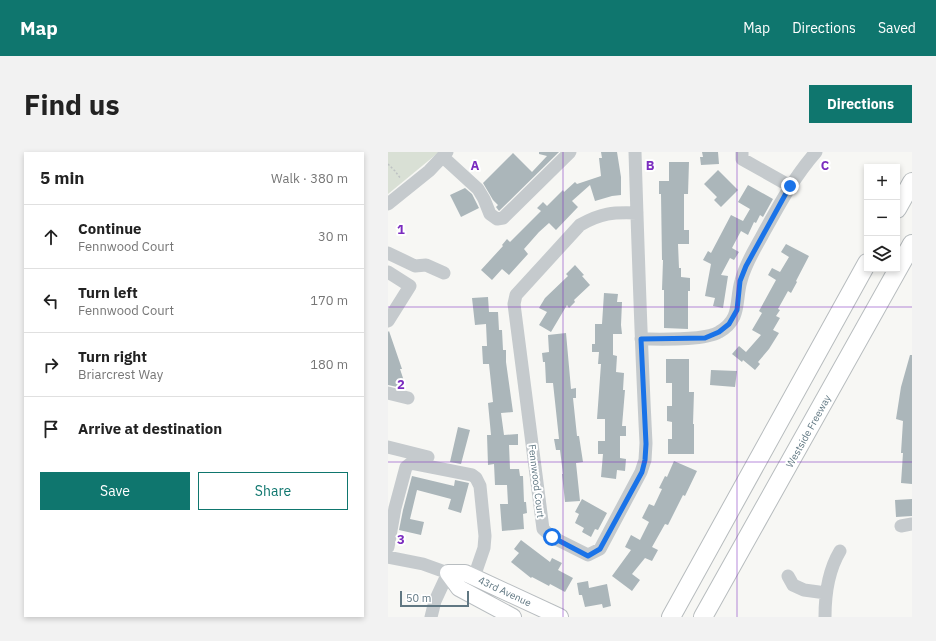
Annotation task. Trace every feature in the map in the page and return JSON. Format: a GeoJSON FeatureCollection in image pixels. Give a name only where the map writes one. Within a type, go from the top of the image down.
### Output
{"type":"FeatureCollection","features":[{"type":"Feature","properties":{"kind":"highway"},"geometry":{"type":"LineString","coordinates":[[900,204],[912,182]]}},
{"type":"Feature","properties":{"kind":"highway","name":"Westside Freeway"},"geometry":{"type":"LineString","coordinates":[[703,617],[912,244]]}},
{"type":"Feature","properties":{"kind":"highway"},"geometry":{"type":"LineString","coordinates":[[671,617],[864,269]]}},
{"type":"Feature","properties":{"kind":"main road","name":"43rd Avenue"},"geometry":{"type":"LineString","coordinates":[[448,574],[465,573],[560,617]]}},
{"type":"Feature","properties":{"kind":"main road","name":"43rd Avenue"},"geometry":{"type":"LineString","coordinates":[[448,574],[459,588],[513,617]]}},
{"type":"Feature","properties":{"kind":"street"},"geometry":{"type":"LineString","coordinates":[[388,204],[429,171],[445,154],[478,190],[484,199],[490,214],[497,219],[503,218],[570,152]]}},
{"type":"Feature","properties":{"kind":"street","name":"Fennwood Court"},"geometry":{"type":"LineString","coordinates":[[635,152],[646,444],[645,460],[642,472],[600,549],[588,556],[552,537],[543,529],[514,304],[516,295],[580,225],[603,214],[613,212],[637,213]]}},
{"type":"Feature","properties":{"kind":"street"},"geometry":{"type":"LineString","coordinates":[[742,152],[742,159],[790,186]]}},
{"type":"Feature","properties":{"kind":"street"},"geometry":{"type":"LineString","coordinates":[[641,339],[705,338],[719,332],[729,324],[737,310],[740,281],[746,266],[790,186],[816,152]]}},
{"type":"Feature","properties":{"kind":"street"},"geometry":{"type":"LineString","coordinates":[[388,253],[415,266],[426,265],[444,273]]}},
{"type":"Feature","properties":{"kind":"street"},"geometry":{"type":"LineString","coordinates":[[388,273],[410,286],[388,321]]}},
{"type":"Feature","properties":{"kind":"street"},"geometry":{"type":"LineString","coordinates":[[388,393],[408,398]]}},
{"type":"Feature","properties":{"kind":"street"},"geometry":{"type":"LineString","coordinates":[[388,447],[428,457]]}},
{"type":"Feature","properties":{"kind":"street"},"geometry":{"type":"LineString","coordinates":[[389,557],[395,508],[406,467],[411,463],[472,475],[476,478],[480,486],[485,536],[484,548],[474,577]]}},
{"type":"Feature","properties":{"kind":"street"},"geometry":{"type":"LineString","coordinates":[[825,617],[826,593],[831,569],[840,551]]}},
{"type":"Feature","properties":{"kind":"street","name":"43rd Avenue"},"geometry":{"type":"LineString","coordinates":[[389,557],[423,564],[448,574]]}},
{"type":"Feature","properties":{"kind":"street"},"geometry":{"type":"LineString","coordinates":[[431,617],[435,601],[448,574]]}},
{"type":"Feature","properties":{"kind":"street"},"geometry":{"type":"LineString","coordinates":[[788,576],[793,585],[804,590],[826,593]]}},
{"type":"Feature","properties":{"kind":"path"},"geometry":{"type":"LineString","coordinates":[[388,164],[402,181]]}},
{"type":"Feature","properties":{"kind":"shaded area"},"geometry":{"type":"Polygon","coordinates":[[[388,152],[439,152],[388,194],[388,152]]]}},
{"type":"Feature","properties":{"kind":"building"},"geometry":{"type":"Polygon","coordinates":[[[539,152],[559,152],[499,211],[496,207],[498,205],[493,200],[483,183],[513,153],[532,172],[547,156],[539,154],[539,152]]]}},
{"type":"Feature","properties":{"kind":"building"},"geometry":{"type":"Polygon","coordinates":[[[601,152],[617,152],[621,177],[621,195],[595,201],[590,185],[572,201],[578,207],[556,230],[549,223],[539,232],[524,249],[528,254],[509,275],[502,269],[492,280],[481,270],[503,246],[502,245],[507,239],[510,242],[541,211],[537,208],[543,202],[547,206],[563,190],[564,192],[575,182],[577,184],[601,176],[599,158],[602,158],[601,152]]]}},
{"type":"Feature","properties":{"kind":"building"},"geometry":{"type":"Polygon","coordinates":[[[702,152],[718,152],[719,164],[701,165],[700,157],[703,157],[702,152]]]}},
{"type":"Feature","properties":{"kind":"building"},"geometry":{"type":"Polygon","coordinates":[[[669,162],[689,162],[688,194],[684,194],[684,230],[689,230],[689,244],[678,244],[681,277],[690,278],[690,291],[688,291],[688,329],[664,328],[661,194],[659,194],[659,181],[669,181],[669,162]]]}},
{"type":"Feature","properties":{"kind":"building"},"geometry":{"type":"Polygon","coordinates":[[[718,170],[738,190],[721,207],[714,200],[717,197],[704,184],[718,170]]]}},
{"type":"Feature","properties":{"kind":"building"},"geometry":{"type":"Polygon","coordinates":[[[748,185],[773,199],[763,217],[760,215],[756,223],[754,222],[748,235],[741,231],[732,248],[739,252],[734,260],[730,258],[721,275],[728,276],[723,308],[713,306],[715,298],[705,296],[711,264],[703,260],[708,251],[711,253],[731,215],[743,221],[750,209],[738,202],[748,185]]]}},
{"type":"Feature","properties":{"kind":"building"},"geometry":{"type":"Polygon","coordinates":[[[465,188],[472,194],[479,208],[461,217],[450,195],[465,188]]]}},
{"type":"Feature","properties":{"kind":"building"},"geometry":{"type":"Polygon","coordinates":[[[786,244],[809,256],[791,293],[788,291],[778,309],[780,310],[776,316],[780,318],[773,330],[779,333],[769,349],[758,362],[760,364],[755,370],[743,360],[742,362],[732,354],[739,346],[746,352],[761,335],[752,330],[762,313],[759,311],[776,280],[768,275],[772,268],[780,272],[789,257],[781,252],[786,244]]]}},
{"type":"Feature","properties":{"kind":"building"},"geometry":{"type":"Polygon","coordinates":[[[575,265],[590,285],[574,300],[575,302],[569,308],[567,305],[551,332],[539,325],[547,312],[539,308],[545,298],[568,276],[566,274],[575,265]]]}},
{"type":"Feature","properties":{"kind":"building"},"geometry":{"type":"Polygon","coordinates":[[[604,293],[618,294],[617,302],[622,302],[622,334],[613,334],[613,355],[617,356],[616,372],[624,373],[623,390],[625,390],[622,426],[626,426],[626,436],[620,436],[620,458],[626,459],[625,471],[617,470],[616,479],[601,477],[603,454],[598,454],[598,441],[605,441],[605,419],[597,419],[601,364],[598,364],[599,352],[592,352],[592,344],[595,344],[595,324],[602,324],[604,293]]]}},
{"type":"Feature","properties":{"kind":"building"},"geometry":{"type":"Polygon","coordinates":[[[488,297],[489,312],[498,312],[499,330],[502,330],[503,350],[506,350],[506,362],[513,412],[501,413],[504,435],[518,434],[518,445],[509,445],[510,469],[519,469],[520,476],[523,476],[524,502],[526,502],[527,513],[523,514],[524,529],[502,531],[500,504],[508,504],[507,485],[495,485],[494,464],[488,465],[487,435],[491,435],[488,403],[493,402],[489,364],[483,364],[482,346],[487,346],[486,324],[475,325],[472,298],[488,297]]]}},
{"type":"Feature","properties":{"kind":"building"},"geometry":{"type":"Polygon","coordinates":[[[389,331],[402,369],[400,369],[405,384],[402,385],[403,388],[388,385],[389,331]]]}},
{"type":"Feature","properties":{"kind":"building"},"geometry":{"type":"Polygon","coordinates":[[[566,333],[571,389],[576,388],[576,398],[573,398],[577,436],[579,436],[583,462],[576,463],[580,501],[565,502],[560,450],[556,450],[554,439],[559,439],[553,383],[546,383],[545,362],[543,362],[542,353],[549,352],[548,335],[566,333]]]}},
{"type":"Feature","properties":{"kind":"building"},"geometry":{"type":"Polygon","coordinates":[[[910,355],[912,355],[912,484],[901,483],[903,421],[896,419],[901,387],[910,355]]]}},
{"type":"Feature","properties":{"kind":"building"},"geometry":{"type":"Polygon","coordinates":[[[666,359],[689,359],[689,392],[694,392],[694,454],[668,454],[668,439],[672,439],[672,422],[667,421],[667,406],[672,406],[672,383],[666,383],[666,359]]]}},
{"type":"Feature","properties":{"kind":"building"},"geometry":{"type":"Polygon","coordinates":[[[711,370],[737,371],[735,387],[710,385],[711,370]]]}},
{"type":"Feature","properties":{"kind":"building"},"geometry":{"type":"Polygon","coordinates":[[[458,427],[470,430],[461,464],[450,462],[458,427]]]}},
{"type":"Feature","properties":{"kind":"building"},"geometry":{"type":"Polygon","coordinates":[[[674,461],[697,471],[685,496],[683,495],[668,525],[665,524],[652,547],[658,550],[652,561],[645,558],[632,574],[640,580],[632,591],[612,576],[631,550],[625,547],[631,535],[640,540],[649,522],[642,518],[649,504],[654,506],[662,489],[659,488],[665,476],[667,477],[674,461]]]}},
{"type":"Feature","properties":{"kind":"building"},"geometry":{"type":"Polygon","coordinates":[[[412,476],[454,486],[455,480],[469,483],[461,513],[448,509],[451,499],[417,490],[410,519],[424,522],[421,535],[399,530],[412,476]]]}},
{"type":"Feature","properties":{"kind":"building"},"geometry":{"type":"Polygon","coordinates":[[[582,499],[607,513],[598,530],[595,529],[591,537],[582,532],[584,528],[575,523],[579,514],[575,512],[582,499]]]}},
{"type":"Feature","properties":{"kind":"building"},"geometry":{"type":"Polygon","coordinates":[[[912,499],[912,516],[896,517],[895,500],[912,499]]]}},
{"type":"Feature","properties":{"kind":"building"},"geometry":{"type":"Polygon","coordinates":[[[521,540],[550,562],[552,558],[562,563],[558,570],[573,578],[565,592],[550,584],[549,586],[532,577],[531,578],[511,562],[519,553],[514,549],[521,540]]]}},
{"type":"Feature","properties":{"kind":"building"},"geometry":{"type":"Polygon","coordinates":[[[588,581],[589,588],[607,584],[611,606],[603,608],[602,604],[585,607],[582,595],[579,595],[577,583],[588,581]]]}},
{"type":"Feature","properties":{"kind":"route"},"geometry":{"type":"LineString","coordinates":[[552,537],[588,556],[600,549],[642,472],[645,460],[646,444],[641,339],[705,338],[719,332],[729,324],[737,310],[740,281],[746,266],[790,186]]}}]}
